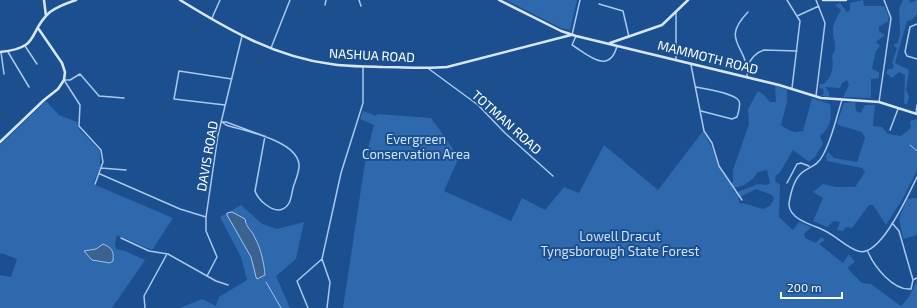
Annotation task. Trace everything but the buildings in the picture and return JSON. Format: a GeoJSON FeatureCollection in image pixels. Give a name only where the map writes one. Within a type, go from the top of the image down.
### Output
{"type":"FeatureCollection","features":[{"type":"Feature","properties":{"kind":"main road"},"geometry":{"type":"LineString","coordinates":[[44,0],[46,16]]}},
{"type":"Feature","properties":{"kind":"main road"},"geometry":{"type":"LineString","coordinates":[[1,52],[8,52],[25,46],[32,39],[46,16],[59,6],[76,0]]}},
{"type":"Feature","properties":{"kind":"main road","name":"NASHUA ROAD"},"geometry":{"type":"LineString","coordinates":[[180,0],[242,36],[290,55],[318,62],[363,66],[428,68],[458,64],[572,35]]}},
{"type":"Feature","properties":{"kind":"main road","name":"MAMMOTH ROAD"},"geometry":{"type":"LineString","coordinates":[[499,0],[572,35],[792,88],[816,96],[842,100],[878,102],[916,113]]}},
{"type":"Feature","properties":{"kind":"main road"},"geometry":{"type":"LineString","coordinates":[[610,44],[662,25],[688,0]]}},
{"type":"Feature","properties":{"kind":"main road"},"geometry":{"type":"LineString","coordinates":[[823,0],[846,0]]}},
{"type":"Feature","properties":{"kind":"main road"},"geometry":{"type":"LineString","coordinates":[[0,142],[44,100],[58,89],[64,80],[65,72],[62,63],[38,28]]}},
{"type":"Feature","properties":{"kind":"main road"},"geometry":{"type":"LineString","coordinates":[[620,40],[622,47]]}},
{"type":"Feature","properties":{"kind":"street"},"geometry":{"type":"LineString","coordinates":[[212,18],[220,0]]}},
{"type":"Feature","properties":{"kind":"street"},"geometry":{"type":"LineString","coordinates":[[271,48],[290,0]]}},
{"type":"Feature","properties":{"kind":"street"},"geometry":{"type":"LineString","coordinates":[[325,5],[326,0]]}},
{"type":"Feature","properties":{"kind":"street"},"geometry":{"type":"LineString","coordinates":[[359,0],[360,6]]}},
{"type":"Feature","properties":{"kind":"street"},"geometry":{"type":"LineString","coordinates":[[572,35],[580,0]]}},
{"type":"Feature","properties":{"kind":"street"},"geometry":{"type":"LineString","coordinates":[[787,0],[797,16],[800,25],[792,88]]}},
{"type":"Feature","properties":{"kind":"street"},"geometry":{"type":"LineString","coordinates":[[816,0],[825,20],[816,96]]}},
{"type":"Feature","properties":{"kind":"street"},"geometry":{"type":"LineString","coordinates":[[878,102],[891,21],[884,0]]}},
{"type":"Feature","properties":{"kind":"street"},"geometry":{"type":"LineString","coordinates":[[599,4],[623,11],[629,37]]}},
{"type":"Feature","properties":{"kind":"street"},"geometry":{"type":"LineString","coordinates":[[797,16],[819,6]]}},
{"type":"Feature","properties":{"kind":"street"},"geometry":{"type":"LineString","coordinates":[[748,12],[737,24],[734,33],[748,66]]}},
{"type":"Feature","properties":{"kind":"street"},"geometry":{"type":"LineString","coordinates":[[676,13],[676,60]]}},
{"type":"Feature","properties":{"kind":"street"},"geometry":{"type":"LineString","coordinates":[[917,24],[910,27],[905,52],[907,56],[917,59]]}},
{"type":"Feature","properties":{"kind":"street","name":"DAVIS ROAD"},"geometry":{"type":"LineString","coordinates":[[207,276],[217,257],[206,231],[206,217],[211,176],[225,105],[242,36]]}},
{"type":"Feature","properties":{"kind":"street"},"geometry":{"type":"LineString","coordinates":[[576,36],[572,45],[598,61],[606,61],[614,55],[617,45]]}},
{"type":"Feature","properties":{"kind":"street"},"geometry":{"type":"LineString","coordinates":[[25,46],[37,64]]}},
{"type":"Feature","properties":{"kind":"street"},"geometry":{"type":"LineString","coordinates":[[747,77],[748,66],[752,57],[759,52],[797,51]]}},
{"type":"Feature","properties":{"kind":"street"},"geometry":{"type":"LineString","coordinates":[[1,52],[4,74]]}},
{"type":"Feature","properties":{"kind":"street"},"geometry":{"type":"LineString","coordinates":[[8,52],[28,87]]}},
{"type":"Feature","properties":{"kind":"street"},"geometry":{"type":"LineString","coordinates":[[691,63],[704,131],[714,148],[716,160],[742,200]]}},
{"type":"Feature","properties":{"kind":"street"},"geometry":{"type":"LineString","coordinates":[[327,308],[330,282],[322,259],[341,172],[363,104],[363,66]]}},
{"type":"Feature","properties":{"kind":"street","name":"TOTMAN ROAD"},"geometry":{"type":"LineString","coordinates":[[428,68],[478,105],[505,133],[553,176]]}},
{"type":"Feature","properties":{"kind":"street"},"geometry":{"type":"LineString","coordinates":[[225,105],[174,99],[179,71],[232,79]]}},
{"type":"Feature","properties":{"kind":"street"},"geometry":{"type":"LineString","coordinates":[[95,184],[100,174],[103,162],[101,150],[79,126],[80,105],[64,80],[72,79],[80,74],[99,96],[124,98]]}},
{"type":"Feature","properties":{"kind":"street"},"geometry":{"type":"LineString","coordinates":[[696,87],[734,96],[740,106],[737,117],[732,119],[701,110]]}},
{"type":"Feature","properties":{"kind":"street"},"geometry":{"type":"LineString","coordinates":[[842,100],[824,154],[821,159],[810,167],[801,171],[796,179],[789,203],[791,212],[806,222],[830,232],[857,251],[868,251],[876,246],[892,223],[917,177]]}},
{"type":"Feature","properties":{"kind":"street"},"geometry":{"type":"LineString","coordinates":[[916,113],[917,105]]}},
{"type":"Feature","properties":{"kind":"street"},"geometry":{"type":"LineString","coordinates":[[890,130],[898,107]]}},
{"type":"Feature","properties":{"kind":"street"},"geometry":{"type":"LineString","coordinates":[[222,122],[226,122],[264,136],[284,145],[298,162],[298,170],[289,204],[280,210],[272,209],[258,198],[255,192],[264,136]]}},
{"type":"Feature","properties":{"kind":"street"},"geometry":{"type":"LineString","coordinates":[[787,183],[798,164],[810,167]]}},
{"type":"Feature","properties":{"kind":"street"},"geometry":{"type":"LineString","coordinates":[[101,168],[126,170]]}},
{"type":"Feature","properties":{"kind":"street"},"geometry":{"type":"LineString","coordinates":[[100,174],[180,209],[206,217]]}},
{"type":"Feature","properties":{"kind":"street"},"geometry":{"type":"LineString","coordinates":[[868,251],[880,273],[904,289],[910,289],[913,280],[899,231],[892,223]]}},
{"type":"Feature","properties":{"kind":"street"},"geometry":{"type":"LineString","coordinates":[[120,238],[149,251],[168,254],[207,276],[228,285]]}},
{"type":"Feature","properties":{"kind":"street"},"geometry":{"type":"LineString","coordinates":[[145,308],[144,296],[168,254]]}},
{"type":"Feature","properties":{"kind":"street"},"geometry":{"type":"LineString","coordinates":[[308,308],[297,281],[322,259]]}},
{"type":"Feature","properties":{"kind":"street"},"geometry":{"type":"LineString","coordinates":[[913,280],[917,278]]}},
{"type":"Feature","properties":{"kind":"green space"},"geometry":{"type":"Polygon","coordinates":[[[506,0],[577,0],[570,30],[561,28],[506,0]]]}},
{"type":"Feature","properties":{"kind":"green space"},"geometry":{"type":"Polygon","coordinates":[[[863,0],[864,6],[884,6],[889,17],[888,21],[879,27],[879,31],[885,35],[876,42],[880,46],[876,51],[872,69],[879,72],[879,78],[871,79],[871,98],[843,97],[849,85],[847,80],[842,83],[840,88],[825,87],[829,92],[829,97],[822,96],[824,92],[823,89],[819,88],[820,84],[824,84],[827,81],[832,71],[832,56],[835,48],[833,28],[841,10],[835,5],[840,3],[847,12],[850,10],[850,3],[863,0]]]}},
{"type":"Feature","properties":{"kind":"green space"},"geometry":{"type":"Polygon","coordinates":[[[903,0],[909,0],[910,3],[917,0],[917,14],[912,20],[907,21],[895,63],[909,70],[906,90],[909,97],[907,105],[904,103],[905,75],[899,72],[892,78],[886,73],[888,69],[892,69],[894,66],[892,63],[897,48],[894,44],[898,43],[900,34],[899,9],[903,0]]]}},
{"type":"Feature","properties":{"kind":"green space","name":"Lowell Dracut Tyngsborough State Forest"},"geometry":{"type":"Polygon","coordinates":[[[775,85],[787,90],[787,102],[781,125],[794,132],[803,131],[812,98],[830,104],[831,114],[829,125],[820,136],[823,144],[815,157],[809,162],[793,150],[779,174],[776,175],[775,181],[780,185],[779,217],[793,230],[799,222],[811,227],[804,234],[805,238],[816,243],[821,237],[825,240],[819,244],[843,263],[849,254],[855,262],[848,267],[849,270],[862,283],[871,284],[901,306],[909,297],[917,280],[917,308],[343,308],[366,156],[374,125],[360,119],[363,111],[376,116],[377,114],[431,118],[459,157],[444,191],[511,221],[522,198],[545,210],[564,187],[579,193],[604,145],[658,190],[703,131],[712,148],[718,166],[730,184],[733,182],[733,170],[749,124],[748,109],[758,91],[770,102],[776,102],[775,85]],[[767,170],[758,172],[747,183],[733,188],[735,193],[758,184],[766,185],[770,183],[767,170]],[[756,189],[738,198],[740,204],[743,203],[763,209],[770,206],[774,199],[772,195],[756,189]]]}},
{"type":"Feature","properties":{"kind":"green space"},"geometry":{"type":"Polygon","coordinates":[[[46,101],[59,115],[77,122],[79,129],[100,151],[100,167],[93,184],[173,218],[152,250],[117,235],[115,243],[116,249],[125,251],[145,260],[112,308],[0,308],[0,275],[11,277],[17,259],[1,253],[0,255],[0,145],[46,101]]]}},
{"type":"Feature","properties":{"kind":"green space"},"geometry":{"type":"Polygon","coordinates":[[[855,102],[856,111],[861,113],[865,105],[875,105],[873,126],[882,127],[888,134],[901,136],[911,128],[910,121],[917,119],[917,171],[902,200],[886,225],[873,205],[869,205],[852,228],[846,227],[843,231],[837,230],[840,222],[834,221],[827,227],[813,221],[823,198],[813,192],[823,184],[836,187],[855,187],[865,172],[862,168],[827,161],[826,156],[828,152],[834,158],[857,162],[865,138],[862,132],[838,125],[837,123],[844,103],[855,102]]]}},
{"type":"Feature","properties":{"kind":"green space"},"geometry":{"type":"Polygon","coordinates":[[[917,198],[917,235],[903,239],[899,218],[907,199],[917,198]]]}},
{"type":"Feature","properties":{"kind":"green space"},"geometry":{"type":"Polygon","coordinates":[[[241,205],[262,224],[277,229],[304,222],[296,259],[276,276],[290,308],[180,308],[202,299],[216,306],[219,297],[247,280],[241,257],[220,217],[241,205]]]}},
{"type":"Feature","properties":{"kind":"shaded area"},"geometry":{"type":"Polygon","coordinates":[[[232,212],[245,219],[259,247],[265,275],[257,279],[251,257],[227,215],[227,213],[232,212]]]}},
{"type":"Feature","properties":{"kind":"shaded area"},"geometry":{"type":"Polygon","coordinates":[[[103,244],[110,248],[113,252],[113,261],[110,263],[92,260],[84,251],[96,249],[103,244]]]}},
{"type":"Feature","properties":{"kind":"waterway"},"geometry":{"type":"LineString","coordinates":[[910,145],[917,151]]}},
{"type":"Feature","properties":{"kind":"waterway"},"geometry":{"type":"LineString","coordinates":[[266,282],[281,308]]}},
{"type":"Feature","properties":{"kind":"park label","name":"Evergreen Conservation Area"},"geometry":{"type":"Point","coordinates":[416,146]}}]}
